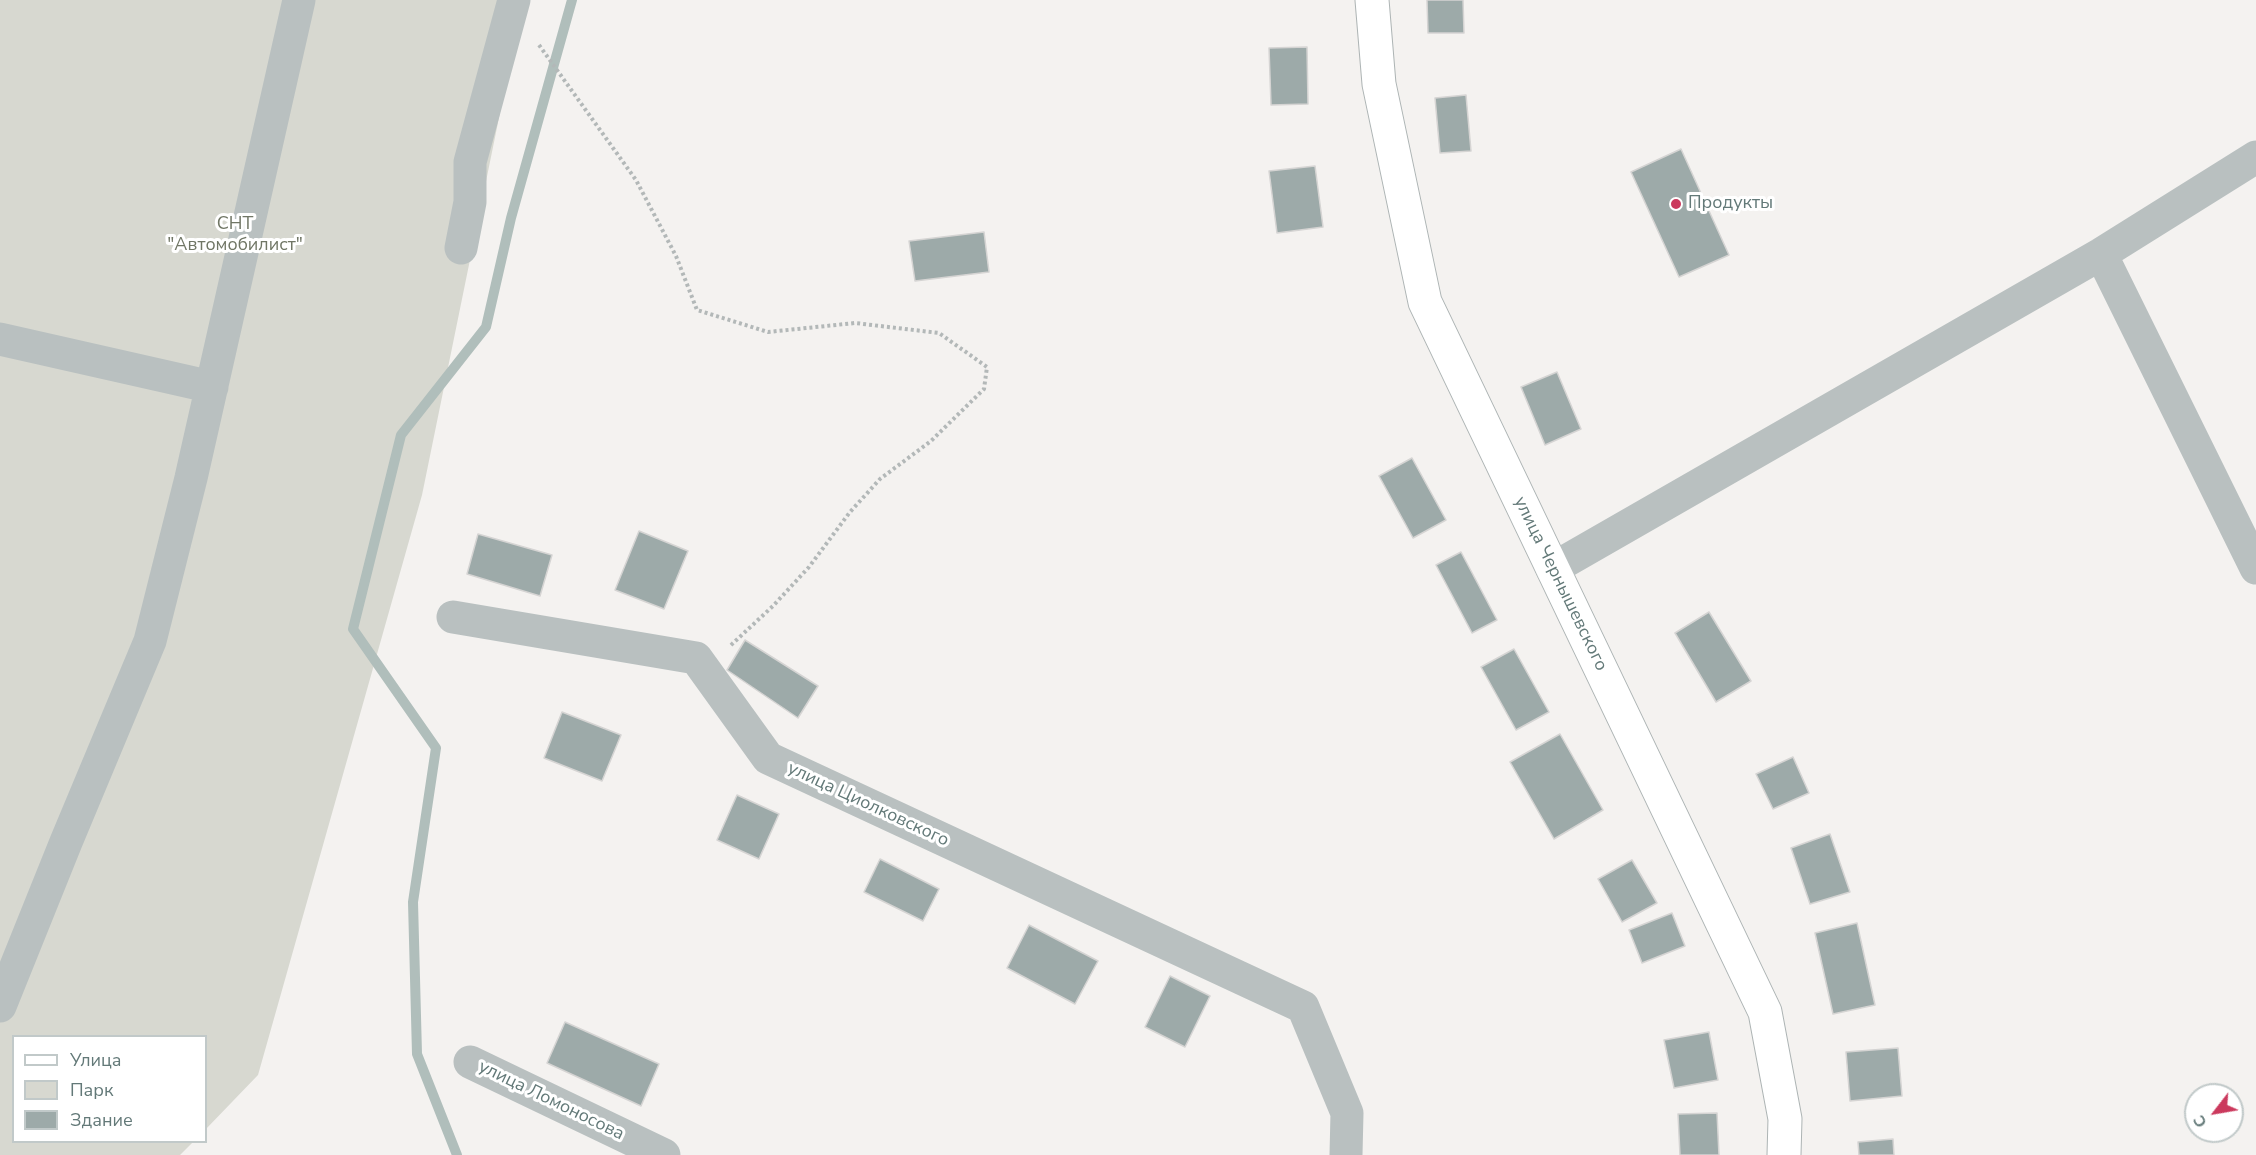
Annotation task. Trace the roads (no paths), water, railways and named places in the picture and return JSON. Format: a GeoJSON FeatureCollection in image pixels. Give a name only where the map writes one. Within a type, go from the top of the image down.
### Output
{"type":"FeatureCollection","features":[{"type":"Feature","properties":{"kind":"main road","name":"улица Чернышевского"},"geometry":{"type":"LineString","coordinates":[[1372,0],[1379,84],[1425,302],[1765,1012],[1785,1119],[1784,1155]]}},
{"type":"Feature","properties":{"kind":"street"},"geometry":{"type":"LineString","coordinates":[[0,1006],[150,641],[212,387],[299,0]]}},
{"type":"Feature","properties":{"kind":"street"},"geometry":{"type":"LineString","coordinates":[[461,248],[470,202],[470,162],[513,4]]}},
{"type":"Feature","properties":{"kind":"street"},"geometry":{"type":"LineString","coordinates":[[1552,569],[2101,254],[2256,157]]}},
{"type":"Feature","properties":{"kind":"street"},"geometry":{"type":"LineString","coordinates":[[2101,254],[2256,568]]}},
{"type":"Feature","properties":{"kind":"street"},"geometry":{"type":"LineString","coordinates":[[0,339],[212,387]]}},
{"type":"Feature","properties":{"kind":"street","name":"улица Циолковского"},"geometry":{"type":"LineString","coordinates":[[453,617],[696,658],[768,758],[1303,1007],[1347,1113],[1347,1155]]}},
{"type":"Feature","properties":{"kind":"street","name":"улица Ломоносова"},"geometry":{"type":"LineString","coordinates":[[470,1062],[664,1155]]}},
{"type":"Feature","properties":{"kind":"waterway"},"geometry":{"type":"LineString","coordinates":[[457,1155],[417,1054],[413,902],[436,748],[353,629],[401,435],[486,327],[511,218],[572,0]]}},
{"type":"Feature","properties":{"kind":"place","name":"Продукты"},"geometry":{"type":"Point","coordinates":[1676,204]}},
{"type":"Feature","properties":{"kind":"park label","name":"СНТ \"Автомобилист\""},"geometry":{"type":"Point","coordinates":[235,235]}}]}
